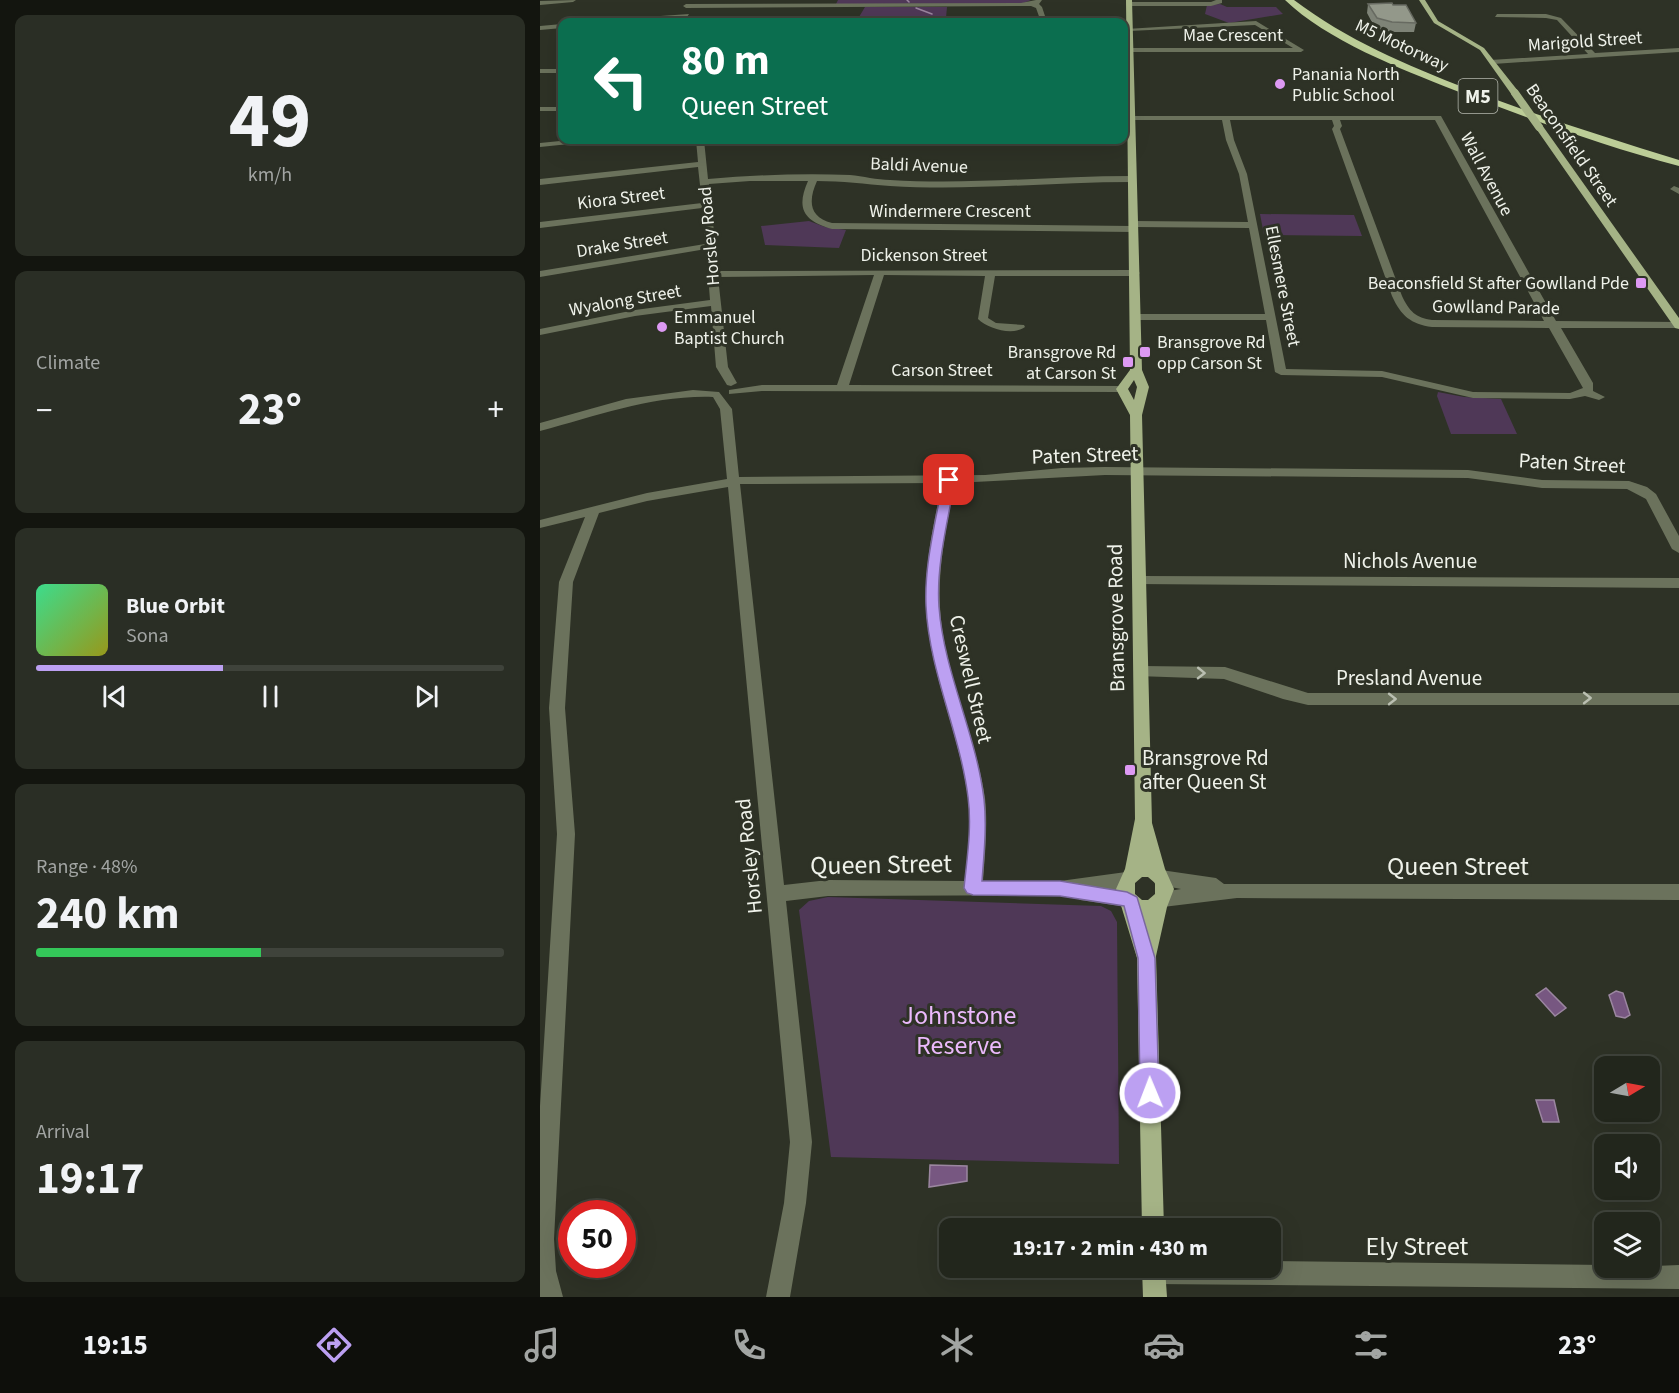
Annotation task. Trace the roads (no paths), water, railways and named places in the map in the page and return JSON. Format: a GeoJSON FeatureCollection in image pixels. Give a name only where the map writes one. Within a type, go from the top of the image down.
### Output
{"type":"FeatureCollection","features":[{"type":"Feature","properties":{"kind":"highway","name":"M5 Motorway"},"geometry":{"type":"LineString","coordinates":[[1289,0],[1350,39],[1426,76],[1575,130],[1679,162]]}},
{"type":"Feature","properties":{"kind":"highway","name":"M5 Motorway"},"geometry":{"type":"LineString","coordinates":[[1300,0],[1360,38],[1443,76],[1540,112],[1679,155]]}},
{"type":"Feature","properties":{"kind":"main road","name":"Beaconsfield Street"},"geometry":{"type":"LineString","coordinates":[[1422,0],[1436,22],[1478,45],[1493,62],[1679,326]]}},
{"type":"Feature","properties":{"kind":"main road"},"geometry":{"type":"LineString","coordinates":[[1128,18],[1129,2]]}},
{"type":"Feature","properties":{"kind":"main road"},"geometry":{"type":"LineString","coordinates":[[1128,39],[1130,50],[1128,55]]}},
{"type":"Feature","properties":{"kind":"main road"},"geometry":{"type":"LineString","coordinates":[[1128,103],[1131,118],[1128,133]]}},
{"type":"Feature","properties":{"kind":"main road"},"geometry":{"type":"LineString","coordinates":[[1128,144],[1134,226],[1136,370],[1142,390],[1132,395],[1124,388],[1136,370]]}},
{"type":"Feature","properties":{"kind":"main road","name":"Bransgrove Road"},"geometry":{"type":"LineString","coordinates":[[1124,388],[1136,416]]}},
{"type":"Feature","properties":{"kind":"main road","name":"Bransgrove Road"},"geometry":{"type":"LineString","coordinates":[[1142,390],[1136,416],[1144,819],[1159,877]]}},
{"type":"Feature","properties":{"kind":"main road","name":"Bransgrove Road"},"geometry":{"type":"LineString","coordinates":[[1129,877],[1144,819]]}},
{"type":"Feature","properties":{"kind":"main road"},"geometry":{"type":"LineString","coordinates":[[1147,958],[1124,889],[1129,877],[1145,871],[1159,877],[1166,889],[1160,901],[1147,958],[1153,1218]]}},
{"type":"Feature","properties":{"kind":"main road"},"geometry":{"type":"LineString","coordinates":[[1129,901],[1148,908],[1160,901]]}},
{"type":"Feature","properties":{"kind":"main road"},"geometry":{"type":"LineString","coordinates":[[1154,1278],[1155,1297]]}},
{"type":"Feature","properties":{"kind":"street"},"geometry":{"type":"LineString","coordinates":[[540,3],[573,0]]}},
{"type":"Feature","properties":{"kind":"street"},"geometry":{"type":"LineString","coordinates":[[1129,2],[1212,4],[1219,3],[1220,0]]}},
{"type":"Feature","properties":{"kind":"street"},"geometry":{"type":"LineString","coordinates":[[688,18],[686,3],[1035,1],[1043,18]]}},
{"type":"Feature","properties":{"kind":"street"},"geometry":{"type":"LineString","coordinates":[[1497,16],[1537,15],[1559,19],[1593,55]]}},
{"type":"Feature","properties":{"kind":"street","name":"Mae Crescent"},"geometry":{"type":"LineString","coordinates":[[1128,33],[1256,23],[1301,50],[1130,50]]}},
{"type":"Feature","properties":{"kind":"street"},"geometry":{"type":"LineString","coordinates":[[540,28],[558,26]]}},
{"type":"Feature","properties":{"kind":"street","name":"Marigold Street"},"geometry":{"type":"LineString","coordinates":[[1493,62],[1679,50]]}},
{"type":"Feature","properties":{"kind":"street"},"geometry":{"type":"LineString","coordinates":[[540,71],[558,71]]}},
{"type":"Feature","properties":{"kind":"street"},"geometry":{"type":"LineString","coordinates":[[540,109],[558,109]]}},
{"type":"Feature","properties":{"kind":"street","name":"Wall Avenue"},"geometry":{"type":"LineString","coordinates":[[1335,124],[1438,117],[1545,315],[1553,324]]}},
{"type":"Feature","properties":{"kind":"street"},"geometry":{"type":"LineString","coordinates":[[1131,118],[1321,118],[1335,124]]}},
{"type":"Feature","properties":{"kind":"street","name":"Ellesmere Street"},"geometry":{"type":"LineString","coordinates":[[1226,118],[1230,140],[1242,170],[1281,372],[1382,374],[1473,395],[1570,396],[1586,392],[1599,397]]}},
{"type":"Feature","properties":{"kind":"street","name":"Gowlland Parade"},"geometry":{"type":"LineString","coordinates":[[1335,124],[1397,296],[1408,316],[1434,324],[1679,326]]}},
{"type":"Feature","properties":{"kind":"street"},"geometry":{"type":"LineString","coordinates":[[540,145],[558,143]]}},
{"type":"Feature","properties":{"kind":"street","name":"Horsley Road"},"geometry":{"type":"LineString","coordinates":[[700,144],[722,367],[732,388],[726,409]]}},
{"type":"Feature","properties":{"kind":"street"},"geometry":{"type":"LineString","coordinates":[[540,182],[702,164]]}},
{"type":"Feature","properties":{"kind":"street","name":"Baldi Avenue"},"geometry":{"type":"LineString","coordinates":[[704,182],[742,178],[851,178],[891,183],[1041,183],[1069,179],[1132,179]]}},
{"type":"Feature","properties":{"kind":"street","name":"Windermere Crescent"},"geometry":{"type":"LineString","coordinates":[[814,178],[806,198],[809,214],[815,220],[832,226],[1134,226]]}},
{"type":"Feature","properties":{"kind":"street","name":"Kiora Street"},"geometry":{"type":"LineString","coordinates":[[540,225],[706,205]]}},
{"type":"Feature","properties":{"kind":"street"},"geometry":{"type":"LineString","coordinates":[[1134,226],[1253,225]]}},
{"type":"Feature","properties":{"kind":"street","name":"Drake Street"},"geometry":{"type":"LineString","coordinates":[[540,274],[709,246]]}},
{"type":"Feature","properties":{"kind":"street","name":"Dickenson Street"},"geometry":{"type":"LineString","coordinates":[[714,274],[736,272],[1134,273]]}},
{"type":"Feature","properties":{"kind":"street"},"geometry":{"type":"LineString","coordinates":[[842,388],[880,272]]}},
{"type":"Feature","properties":{"kind":"street"},"geometry":{"type":"LineString","coordinates":[[991,272],[983,319],[994,326],[1020,327]]}},
{"type":"Feature","properties":{"kind":"street","name":"Wyalong Street"},"geometry":{"type":"LineString","coordinates":[[540,332],[635,313],[715,302]]}},
{"type":"Feature","properties":{"kind":"street"},"geometry":{"type":"LineString","coordinates":[[1136,317],[1270,317]]}},
{"type":"Feature","properties":{"kind":"street"},"geometry":{"type":"LineString","coordinates":[[1553,324],[1587,383],[1586,392]]}},
{"type":"Feature","properties":{"kind":"street","name":"Horsley Road"},"geometry":{"type":"LineString","coordinates":[[722,367],[716,390],[726,409],[801,1142],[795,1203],[778,1297]]}},
{"type":"Feature","properties":{"kind":"street","name":"Carson Street"},"geometry":{"type":"LineString","coordinates":[[716,390],[732,388],[1124,388]]}},
{"type":"Feature","properties":{"kind":"street"},"geometry":{"type":"LineString","coordinates":[[540,427],[625,403],[682,393],[716,390]]}},
{"type":"Feature","properties":{"kind":"street","name":"Paten Street"},"geometry":{"type":"LineString","coordinates":[[540,524],[656,495],[734,482],[779,479],[998,479],[1073,472],[1468,474],[1542,484],[1622,484],[1639,481],[1651,497],[1679,549]]}},
{"type":"Feature","properties":{"kind":"street","name":"Creswell Street"},"geometry":{"type":"LineString","coordinates":[[949,480],[935,558],[932,600],[938,642],[976,799],[977,832],[973,888]]}},
{"type":"Feature","properties":{"kind":"street"},"geometry":{"type":"LineString","coordinates":[[551,1297],[544,1271],[543,1239],[566,834],[557,708],[566,582],[594,510]]}},
{"type":"Feature","properties":{"kind":"street","name":"Nichols Avenue"},"geometry":{"type":"LineString","coordinates":[[1141,581],[1679,583]]}},
{"type":"Feature","properties":{"kind":"street","name":"Presland Avenue"},"geometry":{"type":"LineString","coordinates":[[1142,672],[1226,674],[1308,699],[1679,699]]}},
{"type":"Feature","properties":{"kind":"street","name":"Queen Street"},"geometry":{"type":"LineString","coordinates":[[1060,889],[1129,877]]}},
{"type":"Feature","properties":{"kind":"street","name":"Queen Street"},"geometry":{"type":"LineString","coordinates":[[1159,877],[1237,890]]}},
{"type":"Feature","properties":{"kind":"street","name":"Queen Street"},"geometry":{"type":"LineString","coordinates":[[776,894],[817,888],[1060,889],[1129,901]]}},
{"type":"Feature","properties":{"kind":"street","name":"Queen Street"},"geometry":{"type":"LineString","coordinates":[[1160,901],[1237,890],[1679,892]]}},
{"type":"Feature","properties":{"kind":"street","name":"Ely Street"},"geometry":{"type":"LineString","coordinates":[[1281,1271],[1679,1276]]}},
{"type":"Feature","properties":{"kind":"waterway"},"geometry":{"type":"LineString","coordinates":[[916,8],[932,14]]}},
{"type":"Feature","properties":{"kind":"place","name":"Panania North Public School"},"geometry":{"type":"Point","coordinates":[1280,84]}},
{"type":"Feature","properties":{"kind":"place","name":"Beaconsfield St after Gowlland Pde"},"geometry":{"type":"Point","coordinates":[1641,283]}},
{"type":"Feature","properties":{"kind":"place","name":"Emmanuel Baptist Church"},"geometry":{"type":"Point","coordinates":[662,327]}},
{"type":"Feature","properties":{"kind":"place","name":"Bransgrove Rd opp Carson St"},"geometry":{"type":"Point","coordinates":[1145,352]}},
{"type":"Feature","properties":{"kind":"place","name":"Bransgrove Rd at Carson St"},"geometry":{"type":"Point","coordinates":[1128,362]}},
{"type":"Feature","properties":{"kind":"place","name":"Bransgrove Rd after Queen St"},"geometry":{"type":"Point","coordinates":[1130,770]}},
{"type":"Feature","properties":{"kind":"park label","name":"Johnstone Reserve"},"geometry":{"type":"Point","coordinates":[959,1030]}}]}
